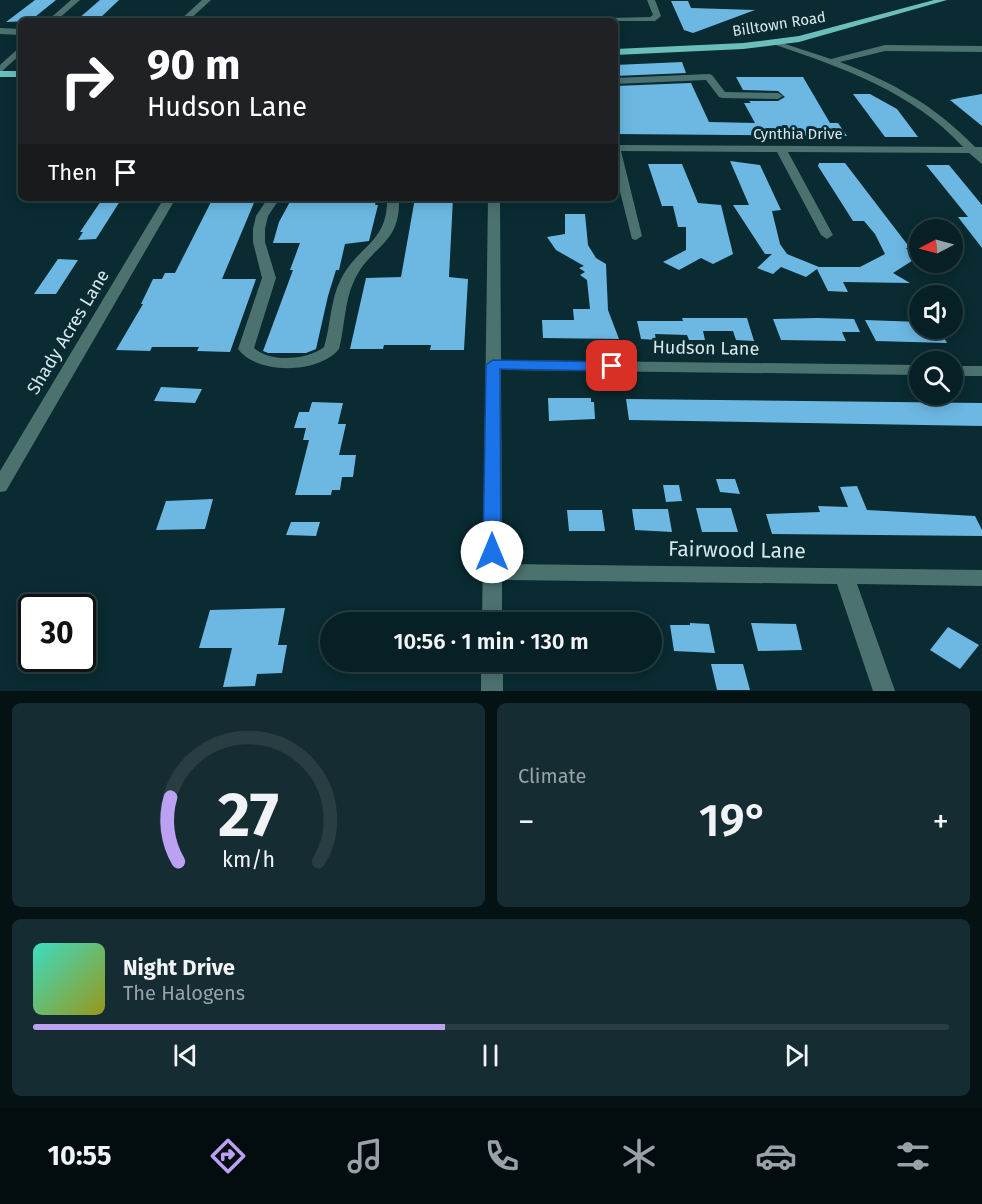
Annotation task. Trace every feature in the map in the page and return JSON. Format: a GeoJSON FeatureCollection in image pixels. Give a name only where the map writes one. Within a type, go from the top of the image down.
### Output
{"type":"FeatureCollection","features":[{"type":"Feature","properties":{"kind":"main road","name":"Billtown Road"},"geometry":{"type":"LineString","coordinates":[[618,52],[777,42],[824,33],[943,0]]}},
{"type":"Feature","properties":{"kind":"main road"},"geometry":{"type":"LineString","coordinates":[[0,72],[18,74]]}},
{"type":"Feature","properties":{"kind":"street"},"geometry":{"type":"LineString","coordinates":[[55,18],[76,0]]}},
{"type":"Feature","properties":{"kind":"street"},"geometry":{"type":"LineString","coordinates":[[186,18],[207,0]]}},
{"type":"Feature","properties":{"kind":"street"},"geometry":{"type":"LineString","coordinates":[[618,20],[652,19],[657,16],[651,0]]}},
{"type":"Feature","properties":{"kind":"street"},"geometry":{"type":"LineString","coordinates":[[0,31],[18,32]]}},
{"type":"Feature","properties":{"kind":"street"},"geometry":{"type":"LineString","coordinates":[[777,42],[829,62],[922,105],[977,150],[982,161]]}},
{"type":"Feature","properties":{"kind":"street"},"geometry":{"type":"LineString","coordinates":[[829,62],[885,48],[982,49]]}},
{"type":"Feature","properties":{"kind":"street"},"geometry":{"type":"LineString","coordinates":[[0,72],[18,52]]}},
{"type":"Feature","properties":{"kind":"street"},"geometry":{"type":"LineString","coordinates":[[618,81],[709,77],[722,95],[778,96]]}},
{"type":"Feature","properties":{"kind":"street","name":"Cynthia Drive"},"geometry":{"type":"LineString","coordinates":[[618,148],[977,150]]}},
{"type":"Feature","properties":{"kind":"street"},"geometry":{"type":"LineString","coordinates":[[781,149],[827,235]]}},
{"type":"Feature","properties":{"kind":"street"},"geometry":{"type":"LineString","coordinates":[[618,161],[636,236]]}},
{"type":"Feature","properties":{"kind":"street","name":"Shady Acres Lane"},"geometry":{"type":"LineString","coordinates":[[0,486],[168,201]]}},
{"type":"Feature","properties":{"kind":"street"},"geometry":{"type":"LineString","coordinates":[[272,201],[262,216],[259,229],[259,242],[269,278],[246,350],[248,355],[256,359],[305,361],[324,355],[331,349],[346,282],[351,272],[385,237],[392,222],[393,201]]}},
{"type":"Feature","properties":{"kind":"street"},"geometry":{"type":"LineString","coordinates":[[492,612],[494,201]]}},
{"type":"Feature","properties":{"kind":"street","name":"Hudson Lane"},"geometry":{"type":"LineString","coordinates":[[493,365],[909,370]]}},
{"type":"Feature","properties":{"kind":"street"},"geometry":{"type":"LineString","coordinates":[[963,370],[982,371]]}},
{"type":"Feature","properties":{"kind":"street","name":"Fairwood Lane"},"geometry":{"type":"LineString","coordinates":[[492,573],[982,578]]}},
{"type":"Feature","properties":{"kind":"street"},"geometry":{"type":"LineString","coordinates":[[844,576],[884,691]]}},
{"type":"Feature","properties":{"kind":"street"},"geometry":{"type":"LineString","coordinates":[[492,672],[492,691]]}},
{"type":"Feature","properties":{"kind":"building"},"geometry":{"type":"Polygon","coordinates":[[[35,0],[56,0],[34,18],[18,18],[18,22],[6,22],[35,0]]]}},
{"type":"Feature","properties":{"kind":"building"},"geometry":{"type":"Polygon","coordinates":[[[100,0],[119,0],[100,18],[79,18],[100,0]]]}},
{"type":"Feature","properties":{"kind":"building"},"geometry":{"type":"Polygon","coordinates":[[[671,1],[688,1],[691,8],[755,10],[693,33],[684,30],[671,1]]]}},
{"type":"Feature","properties":{"kind":"building"},"geometry":{"type":"Polygon","coordinates":[[[682,62],[686,73],[618,76],[618,65],[682,62]]]}},
{"type":"Feature","properties":{"kind":"building"},"geometry":{"type":"Polygon","coordinates":[[[736,77],[803,77],[830,123],[838,123],[847,136],[618,134],[618,86],[691,83],[709,122],[755,123],[744,103],[778,101],[785,97],[778,91],[743,90],[736,77]]]}},
{"type":"Feature","properties":{"kind":"building"},"geometry":{"type":"Polygon","coordinates":[[[853,94],[870,94],[897,109],[918,137],[885,137],[853,94]]]}},
{"type":"Feature","properties":{"kind":"building"},"geometry":{"type":"Polygon","coordinates":[[[982,94],[982,126],[950,100],[959,98],[982,94]]]}},
{"type":"Feature","properties":{"kind":"building"},"geometry":{"type":"Polygon","coordinates":[[[730,161],[760,165],[781,210],[772,211],[780,244],[787,254],[819,267],[860,267],[885,254],[875,234],[864,221],[853,221],[818,166],[819,163],[845,163],[909,247],[906,248],[909,252],[909,263],[893,273],[910,283],[843,282],[848,292],[828,291],[817,269],[806,277],[781,267],[773,274],[757,268],[772,254],[765,254],[733,205],[749,205],[730,161]]]}},
{"type":"Feature","properties":{"kind":"building"},"geometry":{"type":"Polygon","coordinates":[[[648,164],[682,164],[698,203],[721,205],[733,254],[713,264],[701,258],[679,270],[663,262],[686,250],[686,227],[678,227],[673,206],[662,206],[648,164]]]}},
{"type":"Feature","properties":{"kind":"building"},"geometry":{"type":"Polygon","coordinates":[[[926,165],[949,165],[982,205],[982,248],[963,223],[963,219],[958,217],[968,217],[926,165]]]}},
{"type":"Feature","properties":{"kind":"building"},"geometry":{"type":"Polygon","coordinates":[[[101,201],[120,201],[96,239],[78,240],[83,232],[80,232],[101,201]]]}},
{"type":"Feature","properties":{"kind":"building"},"geometry":{"type":"Polygon","coordinates":[[[211,201],[255,201],[222,279],[256,279],[230,352],[197,351],[199,347],[152,347],[150,351],[116,350],[143,304],[141,304],[153,279],[162,279],[165,273],[175,273],[211,201]]]}},
{"type":"Feature","properties":{"kind":"building"},"geometry":{"type":"Polygon","coordinates":[[[290,201],[376,201],[375,205],[378,205],[369,241],[345,244],[339,270],[336,270],[328,296],[316,349],[306,353],[263,351],[293,270],[290,270],[300,243],[273,243],[279,222],[290,201]]]}},
{"type":"Feature","properties":{"kind":"building"},"geometry":{"type":"Polygon","coordinates":[[[414,201],[453,201],[449,277],[468,279],[464,350],[430,350],[431,345],[384,345],[383,349],[350,349],[366,278],[401,277],[414,201]]]}},
{"type":"Feature","properties":{"kind":"building"},"geometry":{"type":"Polygon","coordinates":[[[565,214],[585,214],[588,245],[596,258],[606,264],[608,310],[619,339],[543,338],[542,320],[574,320],[573,309],[590,309],[587,280],[580,275],[585,272],[579,268],[584,266],[556,250],[547,237],[565,234],[565,214]]]}},
{"type":"Feature","properties":{"kind":"building"},"geometry":{"type":"Polygon","coordinates":[[[58,259],[78,260],[56,294],[34,294],[58,259]]]}},
{"type":"Feature","properties":{"kind":"building"},"geometry":{"type":"Polygon","coordinates":[[[682,318],[747,318],[754,341],[736,340],[733,331],[703,331],[705,340],[689,340],[687,335],[655,334],[656,340],[641,339],[637,321],[683,321],[682,318]]]}},
{"type":"Feature","properties":{"kind":"building"},"geometry":{"type":"Polygon","coordinates":[[[773,319],[854,319],[860,332],[842,332],[846,341],[781,340],[773,319]]]}},
{"type":"Feature","properties":{"kind":"building"},"geometry":{"type":"Polygon","coordinates":[[[865,320],[909,322],[909,339],[945,339],[947,343],[876,341],[865,320]]]}},
{"type":"Feature","properties":{"kind":"building"},"geometry":{"type":"Polygon","coordinates":[[[161,387],[202,389],[195,403],[154,401],[161,387]]]}},
{"type":"Feature","properties":{"kind":"building"},"geometry":{"type":"Polygon","coordinates":[[[548,398],[591,398],[591,402],[594,402],[595,419],[549,421],[548,398]]]}},
{"type":"Feature","properties":{"kind":"building"},"geometry":{"type":"Polygon","coordinates":[[[626,399],[909,402],[909,405],[982,403],[982,426],[629,420],[626,399]]]}},
{"type":"Feature","properties":{"kind":"building"},"geometry":{"type":"Polygon","coordinates":[[[312,402],[343,403],[338,424],[346,424],[339,455],[356,455],[353,477],[342,477],[340,490],[332,490],[331,495],[295,495],[309,440],[303,440],[306,428],[294,428],[299,412],[309,412],[312,402]]]}},
{"type":"Feature","properties":{"kind":"building"},"geometry":{"type":"Polygon","coordinates":[[[716,479],[735,479],[740,494],[720,492],[716,479]]]}},
{"type":"Feature","properties":{"kind":"building"},"geometry":{"type":"Polygon","coordinates":[[[663,485],[679,485],[682,501],[666,502],[663,485]]]}},
{"type":"Feature","properties":{"kind":"building"},"geometry":{"type":"Polygon","coordinates":[[[857,486],[867,510],[975,516],[982,530],[982,536],[772,534],[766,514],[820,512],[818,506],[848,507],[840,487],[857,486]]]}},
{"type":"Feature","properties":{"kind":"building"},"geometry":{"type":"Polygon","coordinates":[[[213,499],[205,529],[156,530],[166,501],[213,499]]]}},
{"type":"Feature","properties":{"kind":"building"},"geometry":{"type":"Polygon","coordinates":[[[696,508],[731,508],[738,532],[702,532],[696,508]]]}},
{"type":"Feature","properties":{"kind":"building"},"geometry":{"type":"Polygon","coordinates":[[[632,509],[668,509],[672,532],[635,530],[632,509]]]}},
{"type":"Feature","properties":{"kind":"building"},"geometry":{"type":"Polygon","coordinates":[[[567,510],[602,510],[605,531],[569,531],[567,510]]]}},
{"type":"Feature","properties":{"kind":"building"},"geometry":{"type":"Polygon","coordinates":[[[291,522],[320,522],[316,536],[286,535],[291,522]]]}},
{"type":"Feature","properties":{"kind":"building"},"geometry":{"type":"Polygon","coordinates":[[[285,608],[278,645],[287,645],[282,673],[257,674],[255,686],[223,687],[232,648],[199,648],[210,610],[285,608]]]}},
{"type":"Feature","properties":{"kind":"building"},"geometry":{"type":"Polygon","coordinates":[[[690,623],[709,624],[715,653],[674,651],[670,625],[690,625],[690,623]]]}},
{"type":"Feature","properties":{"kind":"building"},"geometry":{"type":"Polygon","coordinates":[[[751,623],[796,624],[802,650],[758,651],[751,623]]]}},
{"type":"Feature","properties":{"kind":"building"},"geometry":{"type":"Polygon","coordinates":[[[948,627],[979,645],[960,669],[930,650],[948,627]]]}},
{"type":"Feature","properties":{"kind":"building"},"geometry":{"type":"Polygon","coordinates":[[[711,664],[743,664],[750,690],[717,690],[711,664]]]}},
{"type":"Feature","properties":{"kind":"route"},"geometry":{"type":"LineString","coordinates":[[492,552],[493,365],[612,366]]}}]}
